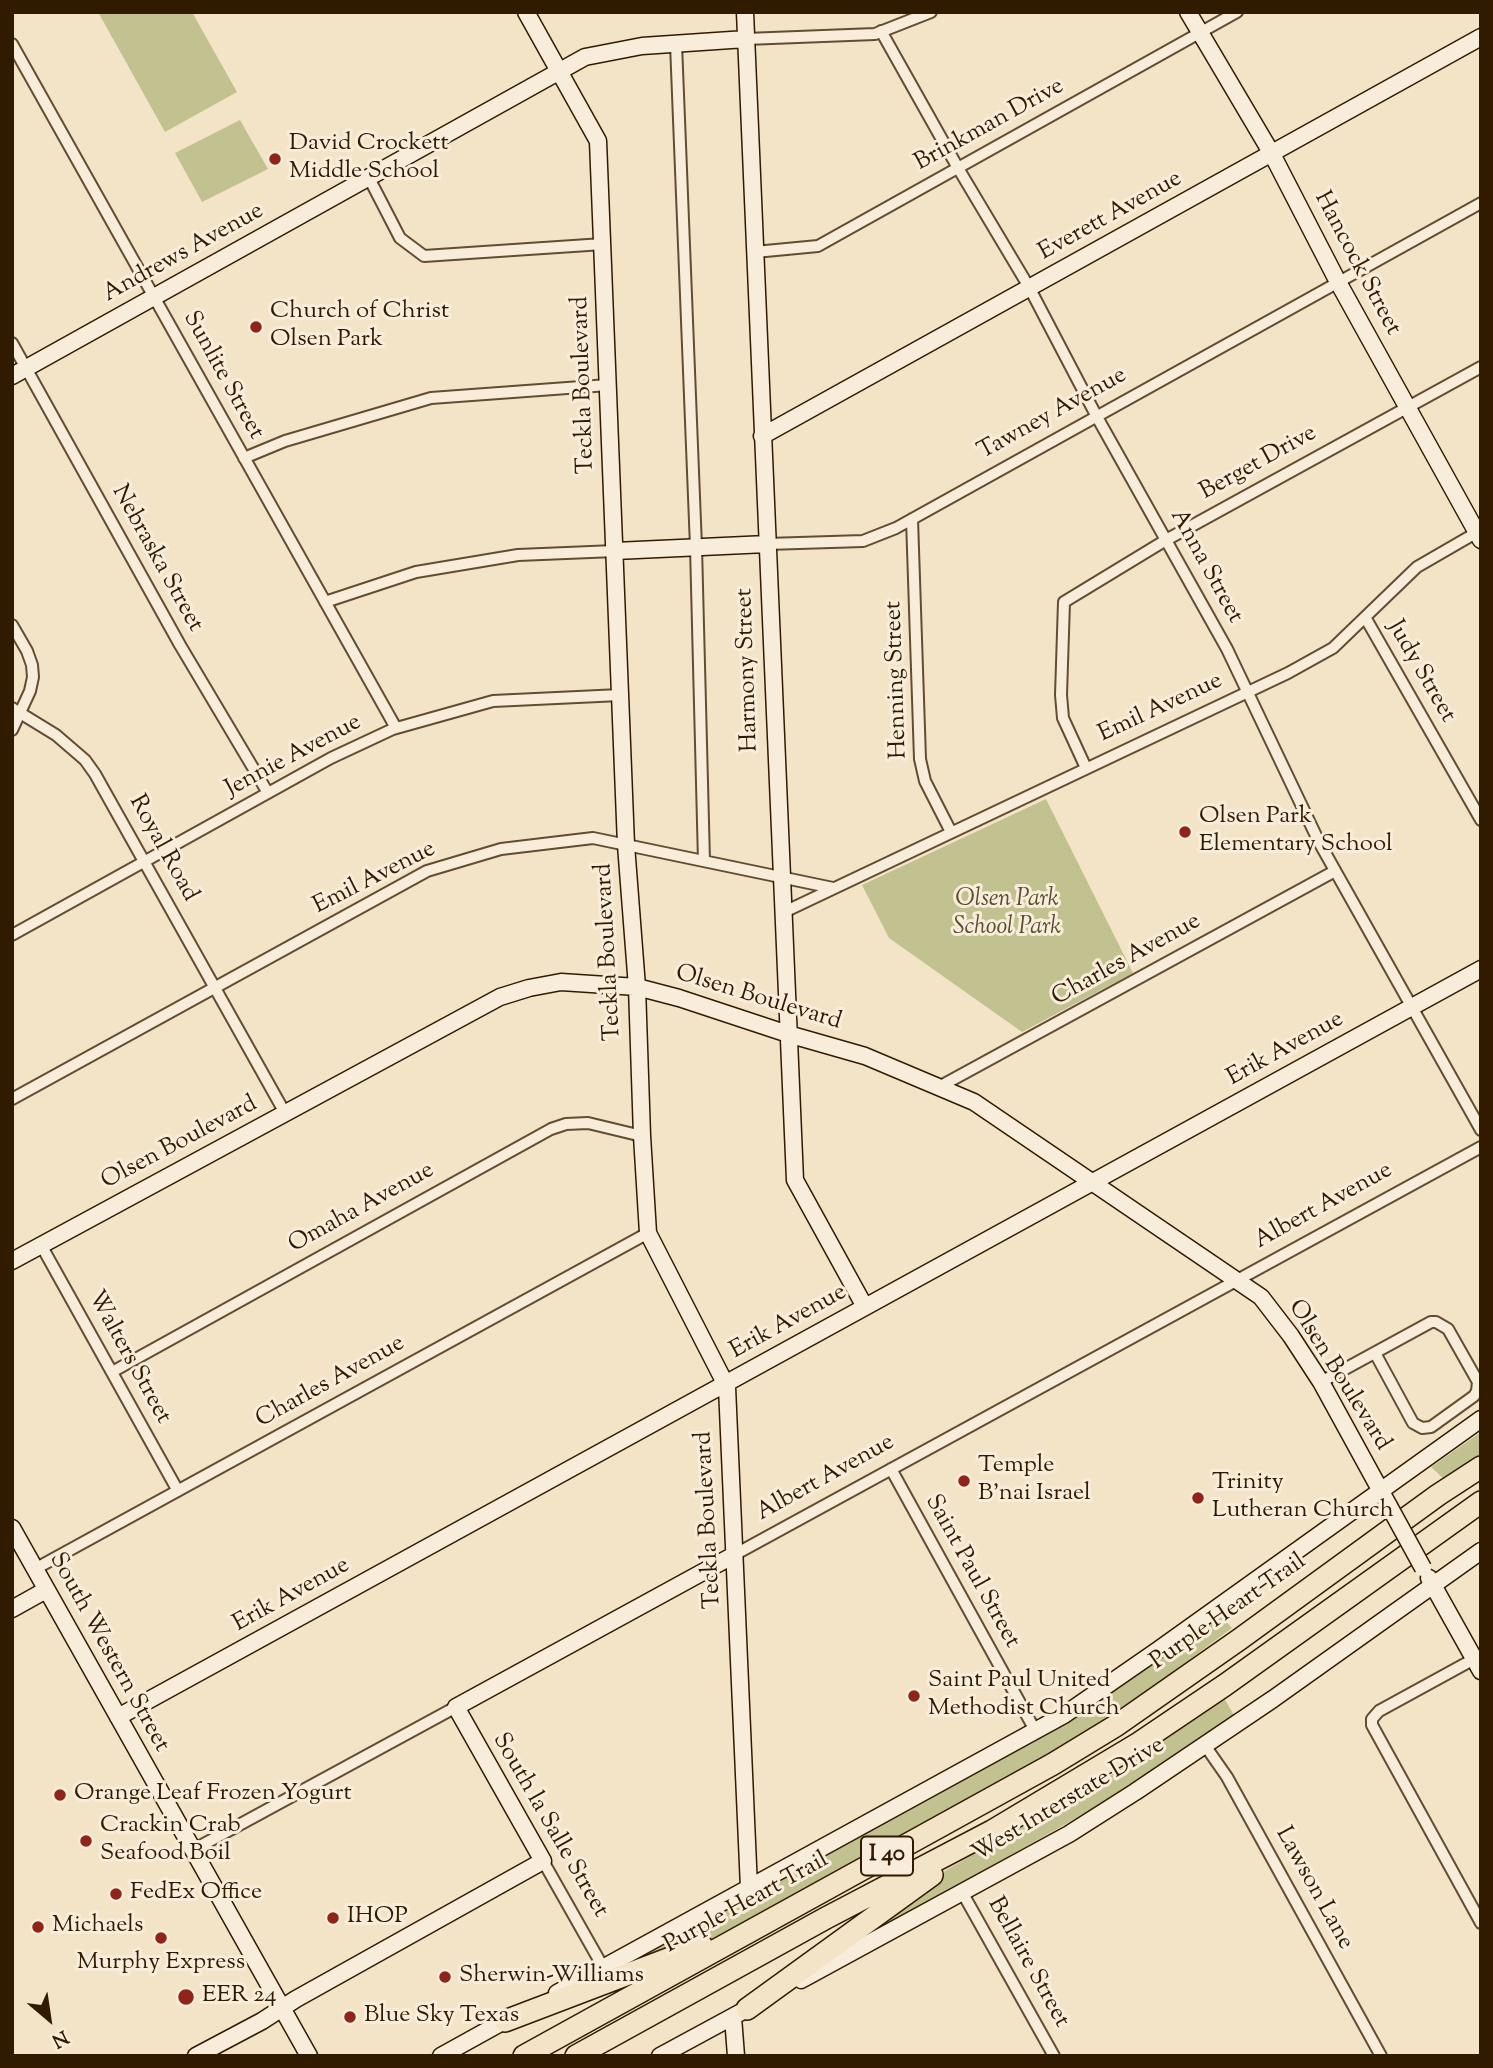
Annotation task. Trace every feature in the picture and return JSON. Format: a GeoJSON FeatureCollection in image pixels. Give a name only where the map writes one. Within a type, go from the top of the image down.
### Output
{"type":"FeatureCollection","features":[{"type":"Feature","properties":{"kind":"highway","name":"Purple Heart Trail"},"geometry":{"type":"LineString","coordinates":[[524,2056],[801,1905],[1053,1764],[1117,1725],[1481,1467]]}},
{"type":"Feature","properties":{"kind":"highway","name":"Purple Heart Trail"},"geometry":{"type":"LineString","coordinates":[[576,2056],[826,1918],[992,1831],[1139,1743],[1481,1502]]}},
{"type":"Feature","properties":{"kind":"highway"},"geometry":{"type":"LineString","coordinates":[[740,2013],[992,1831]]}},
{"type":"Feature","properties":{"kind":"highway"},"geometry":{"type":"LineString","coordinates":[[505,2021],[708,1944],[801,1905]]}},
{"type":"Feature","properties":{"kind":"main road","name":"Teckla Boulevard"},"geometry":{"type":"LineString","coordinates":[[526,12],[598,141],[626,845],[637,987],[648,1233],[726,1384],[749,1888]]}},
{"type":"Feature","properties":{"kind":"main road","name":"Harmony Street"},"geometry":{"type":"LineString","coordinates":[[745,12],[794,1180],[865,1307]]}},
{"type":"Feature","properties":{"kind":"main road","name":"Hancock Street"},"geometry":{"type":"LineString","coordinates":[[1188,12],[1272,155],[1338,282],[1479,534]]}},
{"type":"Feature","properties":{"kind":"main road","name":"Everett Avenue"},"geometry":{"type":"LineString","coordinates":[[762,436],[1481,37]]}},
{"type":"Feature","properties":{"kind":"main road","name":"Andrews Avenue"},"geometry":{"type":"LineString","coordinates":[[19,372],[585,57],[642,46],[746,39]]}},
{"type":"Feature","properties":{"kind":"main road","name":"Tawney Avenue"},"geometry":{"type":"LineString","coordinates":[[615,551],[767,544]]}},
{"type":"Feature","properties":{"kind":"main road","name":"Erik Avenue"},"geometry":{"type":"LineString","coordinates":[[118,1717],[1481,968]]}},
{"type":"Feature","properties":{"kind":"main road","name":"Olsen Boulevard"},"geometry":{"type":"LineString","coordinates":[[12,1261],[500,997],[561,982],[637,987],[679,998],[865,1056],[974,1102],[1261,1297],[1321,1382],[1477,1665]]}},
{"type":"Feature","properties":{"kind":"main road"},"geometry":{"type":"LineString","coordinates":[[441,2056],[1063,1715],[1167,1644],[1481,1419]]}},
{"type":"Feature","properties":{"kind":"main road","name":"South Western Street"},"geometry":{"type":"LineString","coordinates":[[12,1528],[309,2056]]}},
{"type":"Feature","properties":{"kind":"main road","name":"West Interstate Drive"},"geometry":{"type":"LineString","coordinates":[[660,2056],[1069,1834],[1273,1699],[1481,1551]]}},
{"type":"Feature","properties":{"kind":"main road","name":"Albert Avenue"},"geometry":{"type":"LineString","coordinates":[[456,1707],[734,1555]]}},
{"type":"Feature","properties":{"kind":"main road"},"geometry":{"type":"LineString","coordinates":[[12,1609],[46,1590]]}},
{"type":"Feature","properties":{"kind":"main road","name":"South la Salle Street"},"geometry":{"type":"LineString","coordinates":[[456,1707],[543,1861]]}},
{"type":"Feature","properties":{"kind":"main road"},"geometry":{"type":"LineString","coordinates":[[196,2056],[543,1861]]}},
{"type":"Feature","properties":{"kind":"main road"},"geometry":{"type":"LineString","coordinates":[[736,2056],[740,2013]]}},
{"type":"Feature","properties":{"kind":"street","name":"Andrews Avenue"},"geometry":{"type":"LineString","coordinates":[[746,39],[875,34],[931,12]]}},
{"type":"Feature","properties":{"kind":"street","name":"Brinkman Drive"},"geometry":{"type":"LineString","coordinates":[[755,252],[818,246],[1237,12]]}},
{"type":"Feature","properties":{"kind":"street","name":"Anna Street"},"geometry":{"type":"LineString","coordinates":[[881,31],[1029,287],[1097,417],[1227,649],[1319,842],[1481,1130]]}},
{"type":"Feature","properties":{"kind":"street","name":"Sunlite Street"},"geometry":{"type":"LineString","coordinates":[[12,44],[396,728]]}},
{"type":"Feature","properties":{"kind":"street"},"geometry":{"type":"LineString","coordinates":[[676,44],[696,547],[704,861]]}},
{"type":"Feature","properties":{"kind":"street"},"geometry":{"type":"LineString","coordinates":[[369,178],[400,238],[424,256],[603,244]]}},
{"type":"Feature","properties":{"kind":"street","name":"Tawney Avenue"},"geometry":{"type":"LineString","coordinates":[[767,544],[863,541],[912,519],[1481,203]]}},
{"type":"Feature","properties":{"kind":"street","name":"Nebraska Street"},"geometry":{"type":"LineString","coordinates":[[12,343],[19,372],[268,793]]}},
{"type":"Feature","properties":{"kind":"street","name":"Berget Drive"},"geometry":{"type":"LineString","coordinates":[[1086,768],[1063,718],[1063,602],[1166,540],[1481,367]]}},
{"type":"Feature","properties":{"kind":"street"},"geometry":{"type":"LineString","coordinates":[[244,458],[285,441],[431,398],[608,385]]}},
{"type":"Feature","properties":{"kind":"street","name":"Henning Street"},"geometry":{"type":"LineString","coordinates":[[912,519],[920,759],[925,781],[951,832]]}},
{"type":"Feature","properties":{"kind":"street","name":"Emil Avenue"},"geometry":{"type":"LineString","coordinates":[[782,913],[1333,649],[1417,567],[1479,534]]}},
{"type":"Feature","properties":{"kind":"street"},"geometry":{"type":"LineString","coordinates":[[325,602],[416,572],[518,555],[615,551]]}},
{"type":"Feature","properties":{"kind":"street","name":"Judy Street"},"geometry":{"type":"LineString","coordinates":[[1365,617],[1481,820]]}},
{"type":"Feature","properties":{"kind":"street"},"geometry":{"type":"LineString","coordinates":[[12,625],[32,665],[30,691],[17,710],[12,730]]}},
{"type":"Feature","properties":{"kind":"street","name":"Jennie Avenue"},"geometry":{"type":"LineString","coordinates":[[12,934],[331,758],[396,728],[493,701],[621,695]]}},
{"type":"Feature","properties":{"kind":"street","name":"Royal Road"},"geometry":{"type":"LineString","coordinates":[[17,710],[56,735],[85,760],[95,774],[285,1113]]}},
{"type":"Feature","properties":{"kind":"street","name":"Emil Avenue"},"geometry":{"type":"LineString","coordinates":[[12,1099],[427,870],[501,849],[593,838],[833,888]]}},
{"type":"Feature","properties":{"kind":"street","name":"Charles Avenue"},"geometry":{"type":"LineString","coordinates":[[939,1087],[1335,871]]}},
{"type":"Feature","properties":{"kind":"street","name":"Omaha Avenue"},"geometry":{"type":"LineString","coordinates":[[112,1371],[551,1129],[566,1124],[588,1123],[642,1136]]}},
{"type":"Feature","properties":{"kind":"street","name":"Albert Avenue"},"geometry":{"type":"LineString","coordinates":[[734,1555],[1481,1147]]}},
{"type":"Feature","properties":{"kind":"street","name":"Charles Avenue"},"geometry":{"type":"LineString","coordinates":[[35,1569],[648,1233]]}},
{"type":"Feature","properties":{"kind":"street","name":"Walters Street"},"geometry":{"type":"LineString","coordinates":[[41,1245],[178,1491]]}},
{"type":"Feature","properties":{"kind":"street"},"geometry":{"type":"LineString","coordinates":[[1321,1382],[1431,1322],[1441,1323],[1448,1329],[1478,1382],[1477,1391],[1431,1427],[1422,1428],[1413,1423],[1375,1353]]}},
{"type":"Feature","properties":{"kind":"street","name":"Saint Paul Street"},"geometry":{"type":"LineString","coordinates":[[891,1469],[1036,1731]]}},
{"type":"Feature","properties":{"kind":"street"},"geometry":{"type":"LineString","coordinates":[[1477,1665],[1379,1711],[1372,1719],[1374,1730],[1481,1923]]}},
{"type":"Feature","properties":{"kind":"street","name":"Albert Avenue"},"geometry":{"type":"LineString","coordinates":[[193,1850],[456,1707]]}},
{"type":"Feature","properties":{"kind":"street","name":"Lawson Lane"},"geometry":{"type":"LineString","coordinates":[[1204,1744],[1227,1777],[1381,2056]]}},
{"type":"Feature","properties":{"kind":"street","name":"South la Salle Street"},"geometry":{"type":"LineString","coordinates":[[543,1861],[603,1967]]}},
{"type":"Feature","properties":{"kind":"street","name":"Bellaire Street"},"geometry":{"type":"LineString","coordinates":[[962,1892],[1055,2056]]}},
{"type":"Feature","properties":{"kind":"green space"},"geometry":{"type":"Polygon","coordinates":[[[98,12],[192,12],[237,92],[165,132],[98,12]]]}},
{"type":"Feature","properties":{"kind":"green space"},"geometry":{"type":"Polygon","coordinates":[[[240,120],[268,169],[202,202],[175,153],[240,120]]]}},
{"type":"Feature","properties":{"kind":"green space","name":"Olsen Park School Park"},"geometry":{"type":"Polygon","coordinates":[[[1046,799],[1133,973],[1022,1032],[889,938],[862,885],[1046,799]]]}},
{"type":"Feature","properties":{"kind":"green space"},"geometry":{"type":"Polygon","coordinates":[[[1481,1432],[1481,1455],[1445,1480],[1431,1467],[1481,1432]]]}},
{"type":"Feature","properties":{"kind":"green space"},"geometry":{"type":"Polygon","coordinates":[[[1219,1614],[1232,1628],[1055,1753],[743,1925],[670,1956],[594,1980],[1032,1740],[1219,1614]]]}},
{"type":"Feature","properties":{"kind":"green space"},"geometry":{"type":"Polygon","coordinates":[[[1224,1698],[1235,1717],[1133,1786],[837,1953],[835,1949],[948,1869],[1110,1776],[1224,1698]]]}},
{"type":"Feature","properties":{"kind":"place","name":"David Crockett Middle School"},"geometry":{"type":"Point","coordinates":[275,159]}},
{"type":"Feature","properties":{"kind":"place","name":"Church of Christ Olsen Park"},"geometry":{"type":"Point","coordinates":[256,327]}},
{"type":"Feature","properties":{"kind":"place","name":"Olsen Park Elementary School"},"geometry":{"type":"Point","coordinates":[1185,832]}},
{"type":"Feature","properties":{"kind":"place","name":"Temple B'nai Israel"},"geometry":{"type":"Point","coordinates":[964,1481]}},
{"type":"Feature","properties":{"kind":"place","name":"Trinity Lutheran Church"},"geometry":{"type":"Point","coordinates":[1198,1498]}},
{"type":"Feature","properties":{"kind":"place","name":"Saint Paul United Methodist Church"},"geometry":{"type":"Point","coordinates":[914,1696]}},
{"type":"Feature","properties":{"kind":"place","name":"Orange Leaf Frozen Yogurt"},"geometry":{"type":"Point","coordinates":[60,1795]}},
{"type":"Feature","properties":{"kind":"place","name":"Crackin Crab Seafood Boil"},"geometry":{"type":"Point","coordinates":[86,1841]}},
{"type":"Feature","properties":{"kind":"place","name":"FedEx Office"},"geometry":{"type":"Point","coordinates":[116,1894]}},
{"type":"Feature","properties":{"kind":"place","name":"IHOP"},"geometry":{"type":"Point","coordinates":[333,1918]}},
{"type":"Feature","properties":{"kind":"place","name":"Michaels"},"geometry":{"type":"Point","coordinates":[38,1927]}},
{"type":"Feature","properties":{"kind":"place","name":"Murphy Express"},"geometry":{"type":"Point","coordinates":[161,1938]}},
{"type":"Feature","properties":{"kind":"place","name":"Sherwin-Williams"},"geometry":{"type":"Point","coordinates":[445,1977]}},
{"type":"Feature","properties":{"kind":"place","name":"EER 24"},"geometry":{"type":"Point","coordinates":[186,1997]}},
{"type":"Feature","properties":{"kind":"place","name":"Blue Sky Texas"},"geometry":{"type":"Point","coordinates":[350,2017]}}]}
